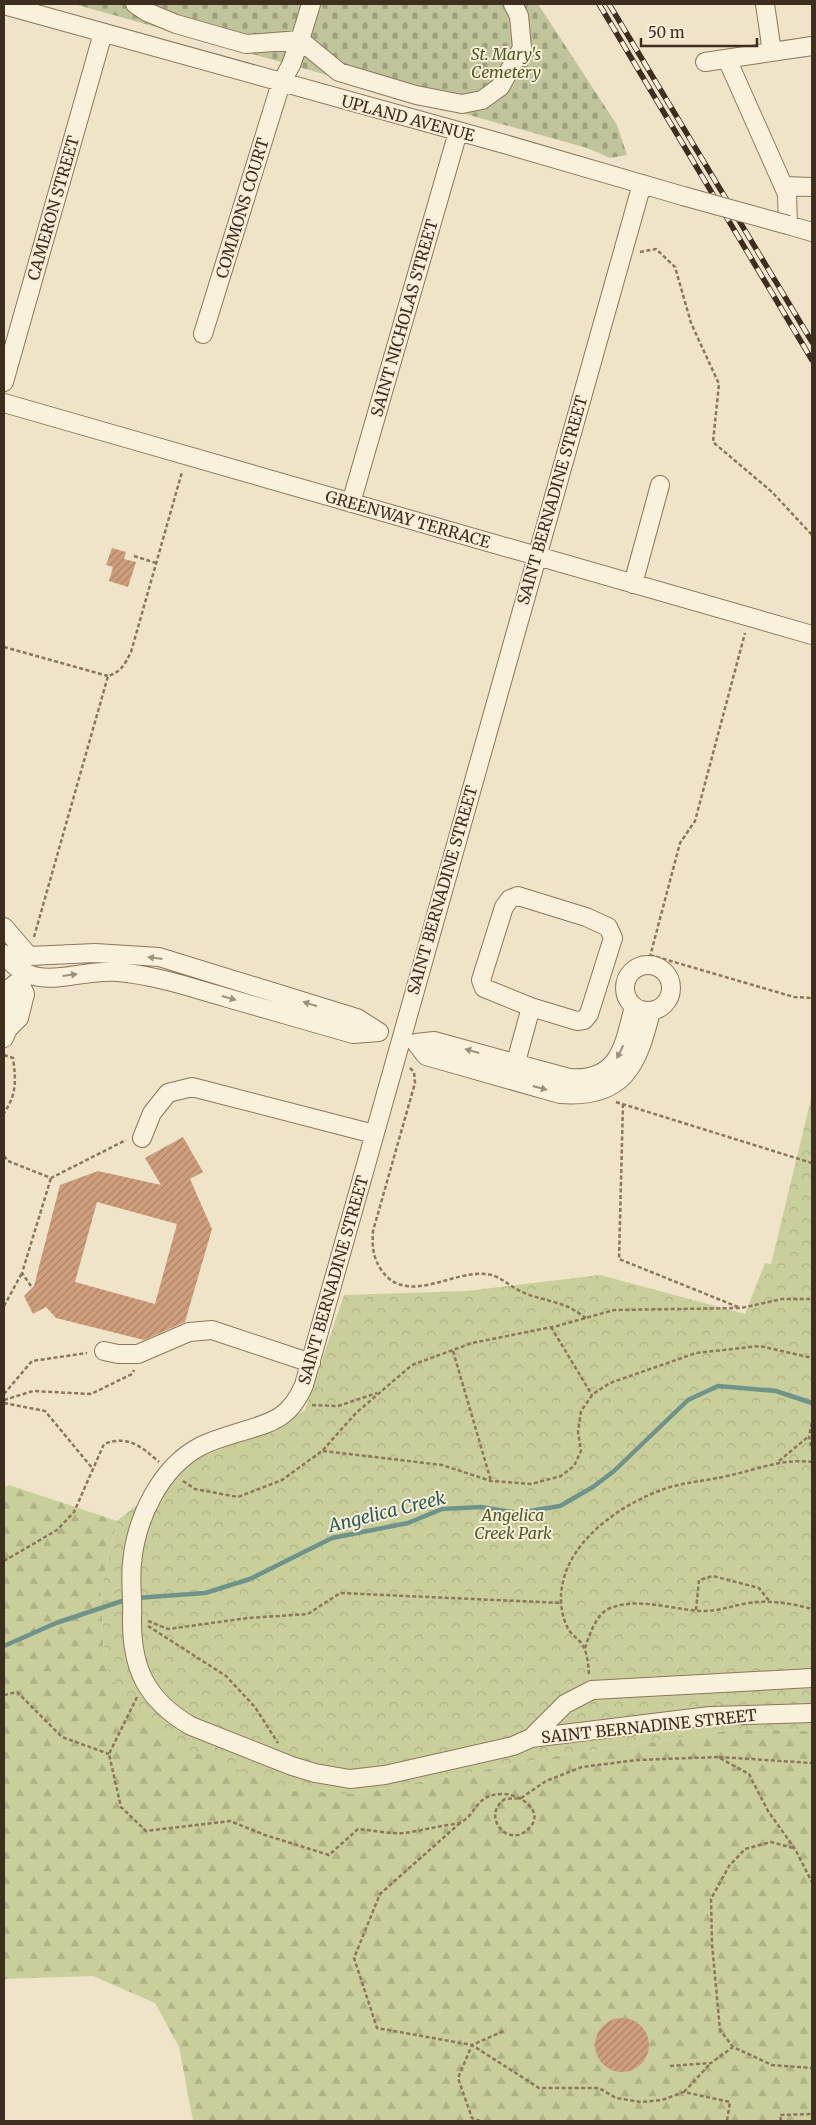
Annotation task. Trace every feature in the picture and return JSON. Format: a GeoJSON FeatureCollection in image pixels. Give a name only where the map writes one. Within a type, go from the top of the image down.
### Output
{"type":"FeatureCollection","features":[{"type":"Feature","properties":{"kind":"street"},"geometry":{"type":"LineString","coordinates":[[135,4],[147,12],[176,24],[246,44],[300,40],[339,72],[416,94],[462,104],[482,100],[500,87],[522,48],[519,16],[513,4]]}},
{"type":"Feature","properties":{"kind":"street","name":"COMMONS COURT"},"geometry":{"type":"LineString","coordinates":[[203,334],[281,83],[291,65],[311,4]]}},
{"type":"Feature","properties":{"kind":"street"},"geometry":{"type":"LineString","coordinates":[[765,4],[772,52]]}},
{"type":"Feature","properties":{"kind":"street","name":"UPLAND AVENUE"},"geometry":{"type":"LineString","coordinates":[[4,5],[539,153],[812,232]]}},
{"type":"Feature","properties":{"kind":"street","name":"CAMERON STREET"},"geometry":{"type":"LineString","coordinates":[[4,382],[102,33]]}},
{"type":"Feature","properties":{"kind":"street"},"geometry":{"type":"LineString","coordinates":[[705,62],[812,46]]}},
{"type":"Feature","properties":{"kind":"street"},"geometry":{"type":"LineString","coordinates":[[727,59],[787,194],[788,225]]}},
{"type":"Feature","properties":{"kind":"street","name":"SAINT NICHOLAS STREET"},"geometry":{"type":"LineString","coordinates":[[351,503],[458,132]]}},
{"type":"Feature","properties":{"kind":"street","name":"SAINT BERNADINE STREET"},"geometry":{"type":"LineString","coordinates":[[642,184],[536,556],[408,1041],[394,1063],[311,1363],[296,1404],[282,1416],[201,1446],[182,1458],[169,1472],[151,1500],[136,1536],[131,1584],[132,1628],[138,1670],[144,1682],[161,1705],[191,1726],[292,1766],[315,1773],[350,1779],[384,1775],[513,1746],[530,1738],[710,1716],[812,1713]]}},
{"type":"Feature","properties":{"kind":"street"},"geometry":{"type":"LineString","coordinates":[[784,186],[812,187]]}},
{"type":"Feature","properties":{"kind":"street","name":"GREENWAY TERRACE"},"geometry":{"type":"LineString","coordinates":[[4,403],[812,635]]}},
{"type":"Feature","properties":{"kind":"street"},"geometry":{"type":"LineString","coordinates":[[633,584],[660,485]]}},
{"type":"Feature","properties":{"kind":"street"},"geometry":{"type":"LineString","coordinates":[[518,896],[586,916],[608,927],[613,938],[589,1014],[584,1020],[577,1020],[531,1007],[484,988],[481,980],[504,907],[510,899],[518,896]]}},
{"type":"Feature","properties":{"kind":"street"},"geometry":{"type":"LineString","coordinates":[[4,927],[29,956]]}},
{"type":"Feature","properties":{"kind":"street"},"geometry":{"type":"LineString","coordinates":[[29,956],[95,953],[159,957],[357,1018],[379,1032],[408,1041],[434,1041],[570,1078],[581,1079],[605,1088]]}},
{"type":"Feature","properties":{"kind":"street"},"geometry":{"type":"LineString","coordinates":[[4,954],[20,977],[25,994],[19,1018],[5,1028]]}},
{"type":"Feature","properties":{"kind":"street"},"geometry":{"type":"LineString","coordinates":[[4,1010],[10,988],[20,977],[29,956]]}},
{"type":"Feature","properties":{"kind":"street"},"geometry":{"type":"LineString","coordinates":[[649,960],[668,975],[672,988],[663,1006],[642,1008],[627,997],[626,982],[634,969],[649,960]]}},
{"type":"Feature","properties":{"kind":"street"},"geometry":{"type":"LineString","coordinates":[[20,977],[35,978],[102,971],[137,974],[173,982],[353,1034],[379,1032]]}},
{"type":"Feature","properties":{"kind":"street"},"geometry":{"type":"LineString","coordinates":[[602,975],[626,982]]}},
{"type":"Feature","properties":{"kind":"street"},"geometry":{"type":"LineString","coordinates":[[511,1081],[531,1007]]}},
{"type":"Feature","properties":{"kind":"street"},"geometry":{"type":"LineString","coordinates":[[605,1088],[604,1072],[619,1057],[642,1008]]}},
{"type":"Feature","properties":{"kind":"street"},"geometry":{"type":"LineString","coordinates":[[408,1041],[426,1056],[560,1094],[580,1095],[605,1088]]}},
{"type":"Feature","properties":{"kind":"street"},"geometry":{"type":"LineString","coordinates":[[134,1139],[168,1092],[192,1087],[374,1134]]}},
{"type":"Feature","properties":{"kind":"street"},"geometry":{"type":"LineString","coordinates":[[104,1351],[138,1354],[189,1332],[212,1330],[311,1363]]}},
{"type":"Feature","properties":{"kind":"street"},"geometry":{"type":"LineString","coordinates":[[530,1738],[565,1704],[592,1690],[812,1678]]}},
{"type":"Feature","properties":{"kind":"path"},"geometry":{"type":"LineString","coordinates":[[622,255],[656,248],[675,267],[691,323],[719,384],[713,442],[772,492],[812,535]]}},
{"type":"Feature","properties":{"kind":"path"},"geometry":{"type":"LineString","coordinates":[[4,647],[108,676],[116,674],[124,667],[187,456]]}},
{"type":"Feature","properties":{"kind":"path"},"geometry":{"type":"LineString","coordinates":[[134,556],[156,563]]}},
{"type":"Feature","properties":{"kind":"path"},"geometry":{"type":"LineString","coordinates":[[749,617],[695,821],[680,843],[649,960],[794,996],[812,998]]}},
{"type":"Feature","properties":{"kind":"path"},"geometry":{"type":"LineString","coordinates":[[29,956],[108,676]]}},
{"type":"Feature","properties":{"kind":"path"},"geometry":{"type":"LineString","coordinates":[[4,1055],[14,1058],[17,1083],[9,1106],[4,1113]]}},
{"type":"Feature","properties":{"kind":"path"},"geometry":{"type":"LineString","coordinates":[[394,1063],[408,1066],[414,1072],[415,1083],[373,1232],[371,1249],[378,1265],[386,1276],[398,1283],[411,1287],[467,1275],[488,1274],[520,1291],[567,1307],[586,1318]]}},
{"type":"Feature","properties":{"kind":"path"},"geometry":{"type":"LineString","coordinates":[[605,1088],[622,1104],[812,1164]]}},
{"type":"Feature","properties":{"kind":"path"},"geometry":{"type":"LineString","coordinates":[[622,1104],[619,1259],[741,1308]]}},
{"type":"Feature","properties":{"kind":"path"},"geometry":{"type":"LineString","coordinates":[[4,1156],[8,1161],[51,1178],[134,1139]]}},
{"type":"Feature","properties":{"kind":"path"},"geometry":{"type":"LineString","coordinates":[[4,1306],[22,1273],[51,1178]]}},
{"type":"Feature","properties":{"kind":"path"},"geometry":{"type":"LineString","coordinates":[[22,1273],[31,1286]]}},
{"type":"Feature","properties":{"kind":"path"},"geometry":{"type":"LineString","coordinates":[[4,1561],[18,1554],[62,1524],[74,1512],[104,1444],[117,1439],[131,1442],[145,1449],[169,1472],[195,1489],[238,1497],[282,1480],[322,1451],[356,1413],[412,1365],[472,1343],[551,1327],[614,1310],[741,1308],[782,1299],[812,1299]]}},
{"type":"Feature","properties":{"kind":"path"},"geometry":{"type":"LineString","coordinates":[[551,1327],[592,1395]]}},
{"type":"Feature","properties":{"kind":"path"},"geometry":{"type":"LineString","coordinates":[[322,1451],[442,1465],[491,1481],[531,1484],[561,1476],[574,1466],[581,1451],[578,1432],[582,1411],[592,1395],[610,1383],[696,1353],[760,1346],[812,1358]]}},
{"type":"Feature","properties":{"kind":"path"},"geometry":{"type":"LineString","coordinates":[[4,1401],[32,1391],[91,1394],[132,1374],[146,1350]]}},
{"type":"Feature","properties":{"kind":"path"},"geometry":{"type":"LineString","coordinates":[[452,1350],[491,1481]]}},
{"type":"Feature","properties":{"kind":"path"},"geometry":{"type":"LineString","coordinates":[[4,1394],[32,1361],[104,1351]]}},
{"type":"Feature","properties":{"kind":"path"},"geometry":{"type":"LineString","coordinates":[[296,1404],[338,1406],[379,1392]]}},
{"type":"Feature","properties":{"kind":"path"},"geometry":{"type":"LineString","coordinates":[[4,1401],[45,1411],[94,1469]]}},
{"type":"Feature","properties":{"kind":"path"},"geometry":{"type":"LineString","coordinates":[[812,1423],[809,1436],[812,1450]]}},
{"type":"Feature","properties":{"kind":"path"},"geometry":{"type":"LineString","coordinates":[[778,1462],[809,1436]]}},
{"type":"Feature","properties":{"kind":"path"},"geometry":{"type":"LineString","coordinates":[[592,1690],[585,1649],[571,1633],[564,1618],[560,1595],[571,1559],[584,1541],[613,1516],[641,1498],[666,1488],[727,1476],[778,1462],[812,1462]]}},
{"type":"Feature","properties":{"kind":"path"},"geometry":{"type":"LineString","coordinates":[[696,1610],[699,1580],[713,1576],[759,1588],[770,1602]]}},
{"type":"Feature","properties":{"kind":"path"},"geometry":{"type":"LineString","coordinates":[[132,1616],[168,1630],[248,1618],[308,1614],[340,1593],[562,1603]]}},
{"type":"Feature","properties":{"kind":"path"},"geometry":{"type":"LineString","coordinates":[[585,1649],[592,1629],[606,1610],[625,1605],[657,1604],[696,1610],[720,1611],[751,1603],[770,1602],[794,1604],[812,1609]]}},
{"type":"Feature","properties":{"kind":"path"},"geometry":{"type":"LineString","coordinates":[[132,1616],[226,1676],[255,1707],[292,1766]]}},
{"type":"Feature","properties":{"kind":"path"},"geometry":{"type":"LineString","coordinates":[[144,1682],[109,1754],[122,1807],[146,1831],[230,1821],[328,1855],[358,1829],[402,1833],[461,1822]]}},
{"type":"Feature","properties":{"kind":"path"},"geometry":{"type":"LineString","coordinates":[[4,1695],[17,1692],[62,1737],[109,1754]]}},
{"type":"Feature","properties":{"kind":"path"},"geometry":{"type":"LineString","coordinates":[[733,2047],[711,2063],[684,2092],[662,2100],[642,2102],[616,2098],[599,2088],[538,2088],[472,2045],[377,2028],[354,1958],[380,1894],[461,1822],[485,1796],[502,1794],[521,1798],[527,1801],[532,1809],[532,1823],[523,1833],[510,1835],[501,1830],[496,1822],[496,1808],[505,1798],[521,1798],[546,1781],[582,1767],[637,1760],[718,1757],[812,1763]]}},
{"type":"Feature","properties":{"kind":"path"},"geometry":{"type":"LineString","coordinates":[[718,1757],[749,1774],[768,1811],[795,1849],[812,1882]]}},
{"type":"Feature","properties":{"kind":"path"},"geometry":{"type":"LineString","coordinates":[[795,1849],[770,1842],[745,1849],[729,1866],[711,1899],[712,1944],[720,2030],[733,2047],[772,2065],[812,2068]]}},
{"type":"Feature","properties":{"kind":"path"},"geometry":{"type":"LineString","coordinates":[[480,2121],[472,2118],[458,2078],[472,2045],[506,2030]]}},
{"type":"Feature","properties":{"kind":"path"},"geometry":{"type":"LineString","coordinates":[[670,2066],[711,2063]]}},
{"type":"Feature","properties":{"kind":"path"},"geometry":{"type":"LineString","coordinates":[[684,2092],[730,2102],[727,2121]]}},
{"type":"Feature","properties":{"kind":"path"},"geometry":{"type":"LineString","coordinates":[[781,2121],[780,2115],[812,2114]]}},
{"type":"Feature","properties":{"kind":"green space","name":"St. Mary's Cemetery"},"geometry":{"type":"Polygon","coordinates":[[[74,4],[538,4],[617,125],[627,155],[610,158],[587,148],[74,4]]]}},
{"type":"Feature","properties":{"kind":"green space","name":"Angelica Creek Park"},"geometry":{"type":"Polygon","coordinates":[[[812,1095],[812,1731],[738,1729],[562,1755],[356,1794],[291,1791],[181,1747],[125,1712],[104,1659],[101,1590],[117,1521],[193,1460],[270,1430],[305,1410],[344,1295],[467,1291],[600,1275],[745,1314],[765,1263],[771,1264],[812,1095]]]}},
{"type":"Feature","properties":{"kind":"green space"},"geometry":{"type":"Polygon","coordinates":[[[9,1485],[117,1521],[101,1590],[104,1659],[356,1794],[562,1755],[738,1729],[812,1731],[812,2121],[193,2121],[179,2047],[155,2003],[93,1976],[4,1979],[4,1487],[9,1485]]]}},
{"type":"Feature","properties":{"kind":"building"},"geometry":{"type":"Polygon","coordinates":[[[112,548],[126,552],[124,559],[136,562],[128,587],[109,581],[113,567],[106,565],[112,548]]]}},
{"type":"Feature","properties":{"kind":"building"},"geometry":{"type":"Polygon","coordinates":[[[183,1137],[203,1172],[190,1179],[212,1229],[185,1322],[144,1340],[56,1318],[46,1307],[33,1314],[24,1296],[34,1286],[60,1185],[98,1171],[161,1185],[145,1158],[183,1137]],[[97,1202],[75,1282],[155,1304],[177,1224],[97,1202]]]}},
{"type":"Feature","properties":{"kind":"building"},"geometry":{"type":"Polygon","coordinates":[[[622,2018],[632,2020],[641,2026],[647,2035],[649,2045],[647,2055],[641,2064],[632,2070],[622,2072],[612,2070],[603,2064],[597,2055],[595,2045],[597,2035],[603,2026],[612,2020],[622,2018]]]}},
{"type":"Feature","properties":{"kind":"waterway","name":"Angelica Creek"},"geometry":{"type":"LineString","coordinates":[[136,1598],[205,1593],[250,1579],[332,1538],[408,1523],[442,1509],[481,1507],[518,1513],[560,1506],[593,1487],[614,1471],[688,1400],[718,1386],[776,1391],[812,1403]]}},
{"type":"Feature","properties":{"kind":"waterway","name":"Angelica Creek"},"geometry":{"type":"LineString","coordinates":[[4,1646],[56,1623],[128,1599]]}},
{"type":"Feature","properties":{"kind":"railway"},"geometry":{"type":"LineString","coordinates":[[599,4],[812,360]]}},
{"type":"Feature","properties":{"kind":"railway"},"geometry":{"type":"LineString","coordinates":[[609,4],[812,342]]}}]}
